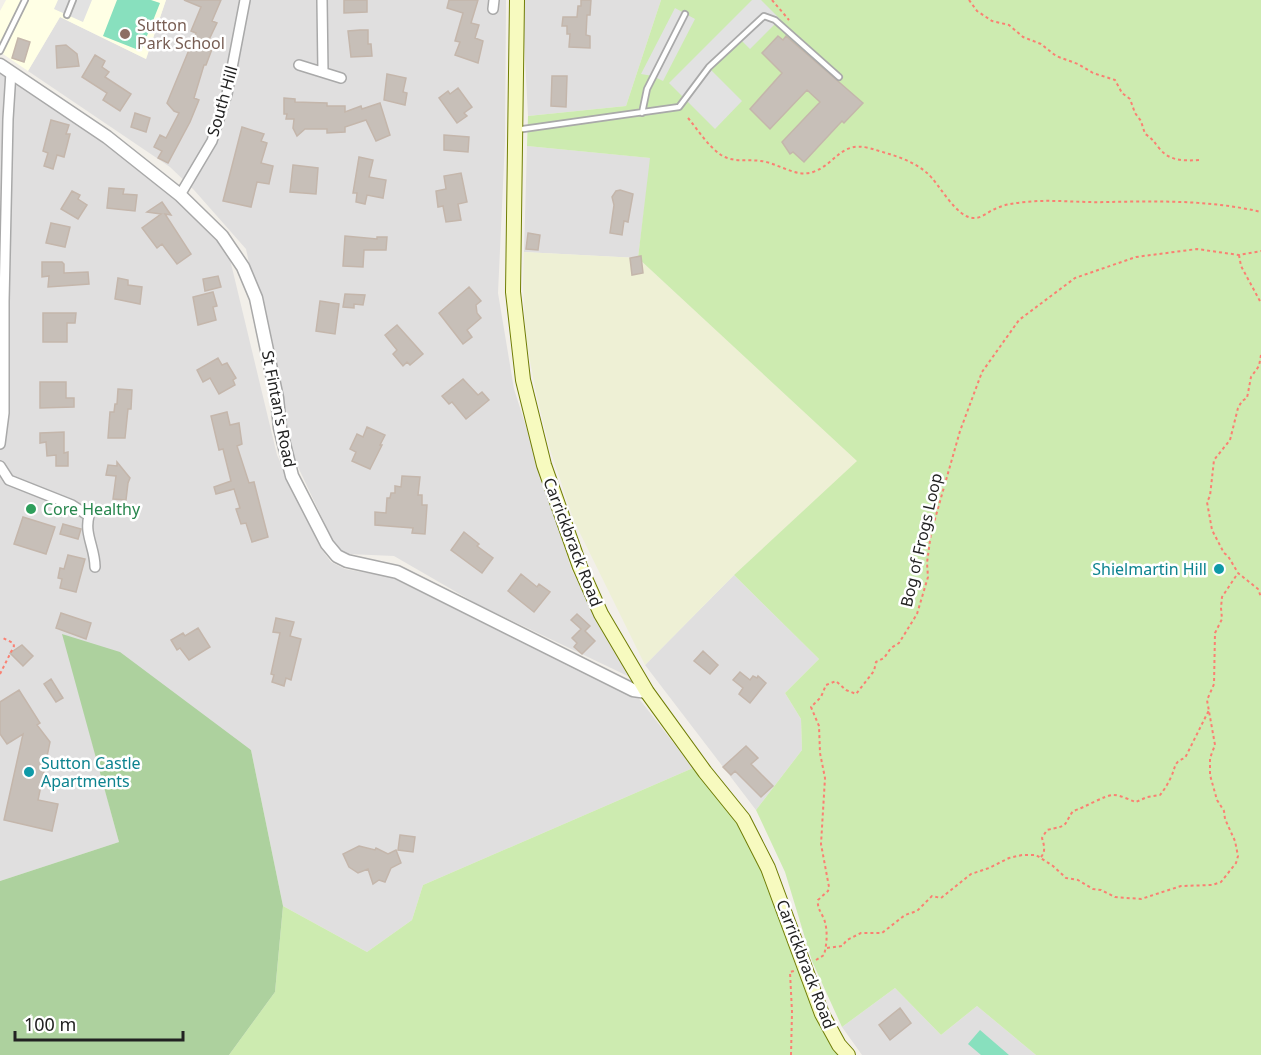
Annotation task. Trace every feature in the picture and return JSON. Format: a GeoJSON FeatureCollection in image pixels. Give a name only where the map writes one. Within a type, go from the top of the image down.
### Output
{"type":"FeatureCollection","features":[{"type":"Feature","properties":{"kind":"main road","name":"Carrickbrack Road"},"geometry":{"type":"LineString","coordinates":[[517,0],[513,292],[523,380],[544,465],[580,567],[601,614],[647,692],[698,763],[743,819],[781,900],[822,1014],[839,1045],[848,1055]]}},
{"type":"Feature","properties":{"kind":"street","name":"South Hill"},"geometry":{"type":"LineString","coordinates":[[180,195],[197,170],[212,141],[227,94],[246,0]]}},
{"type":"Feature","properties":{"kind":"street"},"geometry":{"type":"LineString","coordinates":[[322,0],[323,72]]}},
{"type":"Feature","properties":{"kind":"street"},"geometry":{"type":"LineString","coordinates":[[299,65],[340,78]]}},
{"type":"Feature","properties":{"kind":"street","name":"St Fintan's Road"},"geometry":{"type":"LineString","coordinates":[[5,68],[107,137],[180,195],[222,236],[243,267],[256,298],[277,398],[280,428],[292,476],[327,544],[337,556],[347,561],[397,572],[633,690],[647,692]]}},
{"type":"Feature","properties":{"kind":"street"},"geometry":{"type":"LineString","coordinates":[[0,444],[4,413],[2,301],[8,119],[5,68]]}},
{"type":"Feature","properties":{"kind":"street"},"geometry":{"type":"LineString","coordinates":[[0,466],[9,480],[72,505],[88,516],[86,525],[95,556],[95,567]]}},
{"type":"Feature","properties":{"kind":"lane"},"geometry":{"type":"LineString","coordinates":[[0,51],[25,0]]}},
{"type":"Feature","properties":{"kind":"lane"},"geometry":{"type":"LineString","coordinates":[[67,15],[73,0]]}},
{"type":"Feature","properties":{"kind":"lane"},"geometry":{"type":"LineString","coordinates":[[642,113],[647,89],[685,14]]}},
{"type":"Feature","properties":{"kind":"lane"},"geometry":{"type":"LineString","coordinates":[[516,130],[679,106],[709,67],[764,16],[775,20],[839,77]]}},
{"type":"Feature","properties":{"kind":"path"},"geometry":{"type":"LineString","coordinates":[[969,0],[977,11],[992,21],[1009,25],[1023,37],[1041,45],[1056,57],[1115,80],[1122,93],[1130,99],[1145,134],[1153,138],[1166,156],[1174,159],[1199,160]]}},
{"type":"Feature","properties":{"kind":"path"},"geometry":{"type":"LineString","coordinates":[[688,118],[722,155],[738,160],[760,161],[801,172],[810,173],[817,170],[843,150],[854,146],[893,155],[927,173],[962,214],[973,218],[1012,203],[1039,201],[1169,202],[1227,205],[1261,212]]}},
{"type":"Feature","properties":{"kind":"path","name":"Bog of Frogs Loop"},"geometry":{"type":"LineString","coordinates":[[825,949],[826,928],[818,900],[828,891],[829,887],[821,844],[825,778],[820,753],[819,726],[811,707],[821,697],[826,685],[836,681],[846,690],[856,694],[874,671],[876,662],[884,658],[891,648],[899,643],[917,614],[928,577],[927,563],[931,533],[960,431],[982,372],[1019,320],[1075,278],[1136,257],[1197,249],[1239,255],[1261,251]]}},
{"type":"Feature","properties":{"kind":"path"},"geometry":{"type":"LineString","coordinates":[[1239,255],[1241,267],[1261,303]]}},
{"type":"Feature","properties":{"kind":"path"},"geometry":{"type":"LineString","coordinates":[[1261,355],[1259,366],[1251,377],[1247,398],[1238,408],[1230,440],[1214,460],[1210,496],[1207,502],[1212,530],[1224,553],[1238,573],[1258,589],[1261,597]]}},
{"type":"Feature","properties":{"kind":"path"},"geometry":{"type":"LineString","coordinates":[[819,957],[824,955],[825,949],[842,946],[847,940],[861,933],[882,933],[904,915],[917,911],[932,896],[941,898],[971,874],[1022,855],[1041,857],[1066,878],[1078,880],[1093,889],[1115,897],[1141,899],[1181,886],[1212,885],[1221,882],[1236,863],[1238,856],[1235,841],[1225,819],[1224,811],[1217,800],[1210,775],[1210,758],[1215,746],[1207,700],[1214,684],[1215,633],[1223,615],[1221,603],[1223,593],[1232,585],[1238,573]]}},
{"type":"Feature","properties":{"kind":"path"},"geometry":{"type":"LineString","coordinates":[[0,674],[14,646],[13,643],[3,638]]}},
{"type":"Feature","properties":{"kind":"path"},"geometry":{"type":"LineString","coordinates":[[1041,857],[1044,854],[1042,838],[1047,830],[1064,827],[1069,822],[1073,811],[1110,795],[1119,795],[1136,802],[1160,795],[1172,776],[1174,765],[1185,758],[1209,710]]}},
{"type":"Feature","properties":{"kind":"path"},"geometry":{"type":"LineString","coordinates":[[791,1055],[790,972],[799,969]]}},
{"type":"Feature","properties":{"kind":"shaded area","name":"Sutton Park School"},"geometry":{"type":"Polygon","coordinates":[[[6,0],[166,0],[146,59],[60,17],[28,71],[0,52],[0,11],[6,0]]]}},
{"type":"Feature","properties":{"kind":"shaded area"},"geometry":{"type":"Polygon","coordinates":[[[58,0],[92,0],[83,22],[54,9],[58,0]]]}},
{"type":"Feature","properties":{"kind":"shaded area"},"geometry":{"type":"Polygon","coordinates":[[[166,0],[506,0],[505,141],[498,293],[514,389],[572,571],[634,679],[477,604],[394,556],[348,554],[340,550],[332,539],[290,450],[246,249],[194,190],[170,167],[28,71],[60,17],[146,59],[166,0]]]}},
{"type":"Feature","properties":{"kind":"shaded area"},"geometry":{"type":"Polygon","coordinates":[[[522,0],[661,0],[626,106],[528,116],[522,0]]]}},
{"type":"Feature","properties":{"kind":"shaded area"},"geometry":{"type":"Polygon","coordinates":[[[752,0],[761,0],[780,19],[750,49],[740,39],[710,69],[742,101],[715,129],[669,83],[752,0]]]}},
{"type":"Feature","properties":{"kind":"shaded area"},"geometry":{"type":"Polygon","coordinates":[[[675,8],[695,19],[663,81],[641,74],[675,8]]]}},
{"type":"Feature","properties":{"kind":"shaded area"},"geometry":{"type":"Polygon","coordinates":[[[0,67],[175,192],[228,251],[277,455],[320,547],[331,562],[345,569],[390,577],[637,696],[693,768],[423,885],[412,920],[367,952],[283,906],[251,750],[63,634],[119,842],[0,881],[0,67]]]}},
{"type":"Feature","properties":{"kind":"shaded area"},"geometry":{"type":"Polygon","coordinates":[[[527,146],[651,158],[638,258],[524,252],[527,146]]]}},
{"type":"Feature","properties":{"kind":"shaded area"},"geometry":{"type":"Polygon","coordinates":[[[524,252],[638,258],[858,461],[734,575],[645,665],[574,521],[550,449],[526,340],[524,252]]]}},
{"type":"Feature","properties":{"kind":"shaded area"},"geometry":{"type":"Polygon","coordinates":[[[734,575],[819,659],[785,693],[801,719],[802,750],[756,810],[645,665],[734,575]]]}},
{"type":"Feature","properties":{"kind":"shaded area"},"geometry":{"type":"Polygon","coordinates":[[[895,988],[941,1035],[977,1006],[1036,1055],[862,1055],[842,1027],[895,988]]]}},
{"type":"Feature","properties":{"kind":"green space"},"geometry":{"type":"Polygon","coordinates":[[[117,0],[151,0],[160,3],[141,51],[103,36],[117,0]]]}},
{"type":"Feature","properties":{"kind":"green space"},"geometry":{"type":"Polygon","coordinates":[[[661,0],[1261,0],[1261,1055],[1036,1055],[977,1006],[941,1035],[895,988],[842,1027],[812,961],[785,872],[756,810],[802,750],[801,719],[785,693],[819,659],[734,575],[857,461],[638,258],[650,158],[527,146],[528,116],[626,106],[661,0]]]}},
{"type":"Feature","properties":{"kind":"green space"},"geometry":{"type":"Polygon","coordinates":[[[62,634],[120,652],[251,750],[283,906],[275,992],[229,1055],[0,1055],[0,881],[119,842],[62,634]]]}},
{"type":"Feature","properties":{"kind":"green space"},"geometry":{"type":"Polygon","coordinates":[[[693,768],[737,817],[764,877],[795,964],[839,1055],[229,1055],[275,992],[283,906],[367,952],[412,920],[423,885],[693,768]]]}},
{"type":"Feature","properties":{"kind":"green space"},"geometry":{"type":"Polygon","coordinates":[[[980,1030],[1009,1055],[981,1055],[968,1044],[980,1030]]]}},
{"type":"Feature","properties":{"kind":"building"},"geometry":{"type":"Polygon","coordinates":[[[184,0],[221,0],[212,21],[217,23],[206,46],[212,49],[204,65],[194,98],[199,100],[168,163],[158,158],[162,151],[154,147],[160,135],[166,138],[179,113],[167,103],[196,33],[191,31],[201,7],[184,0]]]}},
{"type":"Feature","properties":{"kind":"building"},"geometry":{"type":"Polygon","coordinates":[[[344,0],[367,0],[367,12],[344,13],[344,0]]]}},
{"type":"Feature","properties":{"kind":"building"},"geometry":{"type":"Polygon","coordinates":[[[449,0],[478,0],[471,23],[479,25],[475,38],[483,41],[478,63],[455,55],[460,42],[455,41],[463,13],[447,8],[449,0]]]}},
{"type":"Feature","properties":{"kind":"building"},"geometry":{"type":"Polygon","coordinates":[[[581,0],[591,0],[590,15],[587,15],[586,35],[590,36],[590,48],[569,47],[570,34],[567,34],[567,26],[562,26],[563,17],[577,17],[581,0]]]}},
{"type":"Feature","properties":{"kind":"building"},"geometry":{"type":"Polygon","coordinates":[[[368,30],[368,44],[371,44],[372,56],[351,57],[348,31],[368,30]]]}},
{"type":"Feature","properties":{"kind":"building"},"geometry":{"type":"Polygon","coordinates":[[[778,36],[783,40],[786,36],[863,103],[844,123],[842,121],[804,162],[793,152],[790,154],[782,142],[820,102],[807,90],[770,129],[750,109],[782,73],[762,53],[778,36]]]}},
{"type":"Feature","properties":{"kind":"building"},"geometry":{"type":"Polygon","coordinates":[[[18,38],[30,42],[24,62],[12,58],[18,38]]]}},
{"type":"Feature","properties":{"kind":"building"},"geometry":{"type":"Polygon","coordinates":[[[66,45],[77,54],[79,66],[57,68],[56,46],[66,45]]]}},
{"type":"Feature","properties":{"kind":"building"},"geometry":{"type":"Polygon","coordinates":[[[95,55],[105,61],[102,67],[109,72],[105,77],[131,94],[120,111],[103,100],[107,93],[82,77],[95,55]]]}},
{"type":"Feature","properties":{"kind":"building"},"geometry":{"type":"Polygon","coordinates":[[[387,74],[406,78],[403,92],[407,93],[405,105],[384,100],[387,74]]]}},
{"type":"Feature","properties":{"kind":"building"},"geometry":{"type":"Polygon","coordinates":[[[552,76],[567,76],[566,107],[551,106],[552,76]]]}},
{"type":"Feature","properties":{"kind":"building"},"geometry":{"type":"Polygon","coordinates":[[[458,88],[472,107],[464,113],[467,116],[457,123],[439,98],[448,91],[450,94],[458,88]]]}},
{"type":"Feature","properties":{"kind":"building"},"geometry":{"type":"Polygon","coordinates":[[[284,98],[295,99],[295,102],[345,106],[345,112],[361,106],[362,109],[380,103],[390,135],[376,141],[366,120],[345,127],[345,132],[327,133],[327,129],[305,129],[297,136],[293,128],[294,119],[286,119],[287,114],[284,114],[284,98]]]}},
{"type":"Feature","properties":{"kind":"building"},"geometry":{"type":"Polygon","coordinates":[[[135,113],[150,118],[146,132],[131,127],[135,113]]]}},
{"type":"Feature","properties":{"kind":"building"},"geometry":{"type":"Polygon","coordinates":[[[51,120],[69,125],[66,134],[70,134],[64,157],[57,155],[53,169],[44,166],[48,153],[43,151],[51,120]]]}},
{"type":"Feature","properties":{"kind":"building"},"geometry":{"type":"Polygon","coordinates":[[[242,127],[264,134],[261,141],[267,143],[261,163],[273,166],[269,184],[257,182],[251,207],[223,201],[242,127]]]}},
{"type":"Feature","properties":{"kind":"building"},"geometry":{"type":"Polygon","coordinates":[[[444,135],[469,137],[468,152],[444,150],[444,135]]]}},
{"type":"Feature","properties":{"kind":"building"},"geometry":{"type":"Polygon","coordinates":[[[359,157],[373,160],[369,177],[386,180],[383,198],[367,195],[365,204],[356,202],[357,193],[353,193],[359,157]]]}},
{"type":"Feature","properties":{"kind":"building"},"geometry":{"type":"Polygon","coordinates":[[[293,165],[318,168],[316,194],[290,192],[293,165]]]}},
{"type":"Feature","properties":{"kind":"building"},"geometry":{"type":"Polygon","coordinates":[[[461,173],[467,202],[458,204],[461,220],[446,222],[443,206],[438,207],[436,191],[446,189],[444,176],[461,173]]]}},
{"type":"Feature","properties":{"kind":"building"},"geometry":{"type":"Polygon","coordinates":[[[109,188],[124,189],[123,194],[137,195],[135,211],[107,208],[109,188]]]}},
{"type":"Feature","properties":{"kind":"building"},"geometry":{"type":"Polygon","coordinates":[[[72,191],[80,195],[78,199],[87,205],[78,219],[61,209],[72,191]]]}},
{"type":"Feature","properties":{"kind":"building"},"geometry":{"type":"Polygon","coordinates":[[[616,191],[633,194],[628,222],[624,221],[622,235],[610,233],[614,205],[612,197],[616,191]]]}},
{"type":"Feature","properties":{"kind":"building"},"geometry":{"type":"Polygon","coordinates":[[[162,202],[171,215],[165,214],[191,254],[177,264],[162,244],[157,248],[142,228],[161,214],[147,212],[162,202]]]}},
{"type":"Feature","properties":{"kind":"building"},"geometry":{"type":"Polygon","coordinates":[[[51,223],[70,227],[65,247],[46,243],[51,223]]]}},
{"type":"Feature","properties":{"kind":"building"},"geometry":{"type":"Polygon","coordinates":[[[528,233],[540,235],[538,250],[526,249],[528,233]]]}},
{"type":"Feature","properties":{"kind":"building"},"geometry":{"type":"Polygon","coordinates":[[[345,236],[377,239],[377,237],[387,237],[386,250],[364,250],[363,267],[343,266],[345,236]]]}},
{"type":"Feature","properties":{"kind":"building"},"geometry":{"type":"Polygon","coordinates":[[[641,256],[643,273],[632,275],[630,258],[641,256]]]}},
{"type":"Feature","properties":{"kind":"building"},"geometry":{"type":"Polygon","coordinates":[[[42,262],[62,262],[64,273],[88,272],[89,284],[48,287],[49,276],[42,277],[42,262]]]}},
{"type":"Feature","properties":{"kind":"building"},"geometry":{"type":"Polygon","coordinates":[[[218,276],[221,287],[205,291],[203,279],[218,276]]]}},
{"type":"Feature","properties":{"kind":"building"},"geometry":{"type":"Polygon","coordinates":[[[118,278],[128,280],[128,285],[142,287],[140,304],[115,299],[118,278]]]}},
{"type":"Feature","properties":{"kind":"building"},"geometry":{"type":"Polygon","coordinates":[[[469,287],[481,301],[476,305],[477,313],[481,318],[467,330],[472,337],[463,344],[439,313],[469,287]]]}},
{"type":"Feature","properties":{"kind":"building"},"geometry":{"type":"Polygon","coordinates":[[[213,292],[217,306],[213,307],[216,320],[198,325],[193,297],[213,292]]]}},
{"type":"Feature","properties":{"kind":"building"},"geometry":{"type":"Polygon","coordinates":[[[345,294],[365,295],[363,305],[354,304],[354,308],[343,307],[345,294]]]}},
{"type":"Feature","properties":{"kind":"building"},"geometry":{"type":"Polygon","coordinates":[[[320,301],[339,304],[335,334],[316,331],[320,301]]]}},
{"type":"Feature","properties":{"kind":"building"},"geometry":{"type":"Polygon","coordinates":[[[43,313],[76,313],[75,323],[67,323],[67,342],[43,342],[43,313]]]}},
{"type":"Feature","properties":{"kind":"building"},"geometry":{"type":"Polygon","coordinates":[[[397,325],[423,354],[410,365],[407,362],[403,366],[393,354],[397,350],[385,335],[397,325]]]}},
{"type":"Feature","properties":{"kind":"building"},"geometry":{"type":"Polygon","coordinates":[[[218,358],[222,365],[227,363],[236,378],[233,380],[235,385],[219,394],[210,378],[203,382],[197,370],[218,358]]]}},
{"type":"Feature","properties":{"kind":"building"},"geometry":{"type":"Polygon","coordinates":[[[463,379],[478,395],[482,392],[489,400],[466,419],[452,402],[449,404],[442,396],[463,379]]]}},
{"type":"Feature","properties":{"kind":"building"},"geometry":{"type":"Polygon","coordinates":[[[40,382],[66,382],[66,398],[74,398],[74,407],[40,408],[40,382]]]}},
{"type":"Feature","properties":{"kind":"building"},"geometry":{"type":"Polygon","coordinates":[[[118,389],[132,390],[131,409],[128,409],[125,438],[108,438],[110,412],[114,412],[115,404],[117,404],[118,389]]]}},
{"type":"Feature","properties":{"kind":"building"},"geometry":{"type":"Polygon","coordinates":[[[227,412],[230,425],[239,423],[242,444],[237,446],[249,483],[254,482],[268,537],[252,542],[246,523],[241,524],[236,509],[240,508],[234,489],[216,494],[214,487],[231,481],[223,449],[219,450],[211,416],[227,412]]]}},
{"type":"Feature","properties":{"kind":"building"},"geometry":{"type":"Polygon","coordinates":[[[367,427],[385,435],[370,469],[352,461],[356,452],[350,449],[357,434],[363,437],[367,427]]]}},
{"type":"Feature","properties":{"kind":"building"},"geometry":{"type":"Polygon","coordinates":[[[64,432],[64,453],[68,452],[68,466],[56,466],[56,455],[47,456],[46,442],[40,443],[40,433],[64,432]]]}},
{"type":"Feature","properties":{"kind":"building"},"geometry":{"type":"Polygon","coordinates":[[[117,462],[130,478],[126,500],[113,499],[116,476],[106,475],[108,465],[117,466],[117,462]]]}},
{"type":"Feature","properties":{"kind":"building"},"geometry":{"type":"Polygon","coordinates":[[[402,476],[420,477],[418,495],[422,495],[422,505],[427,505],[425,534],[412,533],[413,528],[375,525],[375,512],[386,513],[387,498],[390,498],[391,493],[395,493],[395,486],[401,487],[402,476]]]}},
{"type":"Feature","properties":{"kind":"building"},"geometry":{"type":"Polygon","coordinates":[[[23,517],[55,527],[46,554],[14,544],[23,517]]]}},
{"type":"Feature","properties":{"kind":"building"},"geometry":{"type":"Polygon","coordinates":[[[63,524],[81,529],[78,539],[60,534],[63,524]]]}},
{"type":"Feature","properties":{"kind":"building"},"geometry":{"type":"Polygon","coordinates":[[[464,532],[493,558],[482,573],[451,550],[464,532]]]}},
{"type":"Feature","properties":{"kind":"building"},"geometry":{"type":"Polygon","coordinates":[[[68,555],[85,559],[76,592],[60,588],[62,579],[58,578],[60,568],[64,569],[68,555]]]}},
{"type":"Feature","properties":{"kind":"building"},"geometry":{"type":"Polygon","coordinates":[[[521,574],[537,587],[539,584],[550,592],[534,612],[508,591],[521,574]]]}},
{"type":"Feature","properties":{"kind":"building"},"geometry":{"type":"Polygon","coordinates":[[[61,613],[91,623],[86,639],[56,628],[61,613]]]}},
{"type":"Feature","properties":{"kind":"building"},"geometry":{"type":"Polygon","coordinates":[[[577,614],[590,626],[585,631],[595,641],[582,654],[574,647],[577,643],[572,638],[581,629],[571,620],[577,614]]]}},
{"type":"Feature","properties":{"kind":"building"},"geometry":{"type":"Polygon","coordinates":[[[276,618],[294,622],[290,636],[301,639],[291,680],[286,678],[284,686],[272,682],[274,675],[271,674],[280,633],[273,632],[276,618]]]}},
{"type":"Feature","properties":{"kind":"building"},"geometry":{"type":"Polygon","coordinates":[[[198,628],[210,647],[189,660],[180,648],[177,650],[171,640],[183,633],[185,636],[198,628]]]}},
{"type":"Feature","properties":{"kind":"building"},"geometry":{"type":"Polygon","coordinates":[[[22,645],[33,656],[23,666],[10,653],[22,645]]]}},
{"type":"Feature","properties":{"kind":"building"},"geometry":{"type":"Polygon","coordinates":[[[703,651],[718,665],[710,674],[694,661],[703,651]]]}},
{"type":"Feature","properties":{"kind":"building"},"geometry":{"type":"Polygon","coordinates":[[[740,672],[750,680],[753,676],[757,678],[758,676],[766,683],[750,703],[739,694],[743,688],[733,680],[740,672]]]}},
{"type":"Feature","properties":{"kind":"building"},"geometry":{"type":"Polygon","coordinates":[[[51,679],[63,698],[56,702],[44,684],[51,679]]]}},
{"type":"Feature","properties":{"kind":"building","name":"Sutton Castle Apartments"},"geometry":{"type":"Polygon","coordinates":[[[19,690],[40,723],[37,725],[50,742],[38,800],[58,804],[52,831],[4,820],[23,734],[7,744],[0,734],[0,702],[19,690]]]}},
{"type":"Feature","properties":{"kind":"building"},"geometry":{"type":"Polygon","coordinates":[[[746,746],[758,758],[751,764],[773,786],[761,797],[735,771],[731,775],[723,767],[746,746]]]}},
{"type":"Feature","properties":{"kind":"building"},"geometry":{"type":"Polygon","coordinates":[[[400,835],[415,837],[413,852],[398,850],[400,835]]]}},
{"type":"Feature","properties":{"kind":"building"},"geometry":{"type":"Polygon","coordinates":[[[359,846],[375,850],[376,848],[388,854],[396,850],[401,863],[391,868],[385,882],[379,880],[373,884],[368,869],[358,873],[349,867],[343,854],[359,846]]]}},
{"type":"Feature","properties":{"kind":"building"},"geometry":{"type":"Polygon","coordinates":[[[900,1008],[911,1023],[890,1040],[879,1025],[900,1008]]]}},
{"type":"Feature","properties":{"kind":"place","name":"Sutton Park School"},"geometry":{"type":"Point","coordinates":[125,34]}},
{"type":"Feature","properties":{"kind":"place","name":"Core Healthy"},"geometry":{"type":"Point","coordinates":[31,509]}},
{"type":"Feature","properties":{"kind":"place","name":"Shielmartin Hill"},"geometry":{"type":"Point","coordinates":[1219,569]}},
{"type":"Feature","properties":{"kind":"place","name":"Sutton Castle Apartments"},"geometry":{"type":"Point","coordinates":[29,772]}}]}
